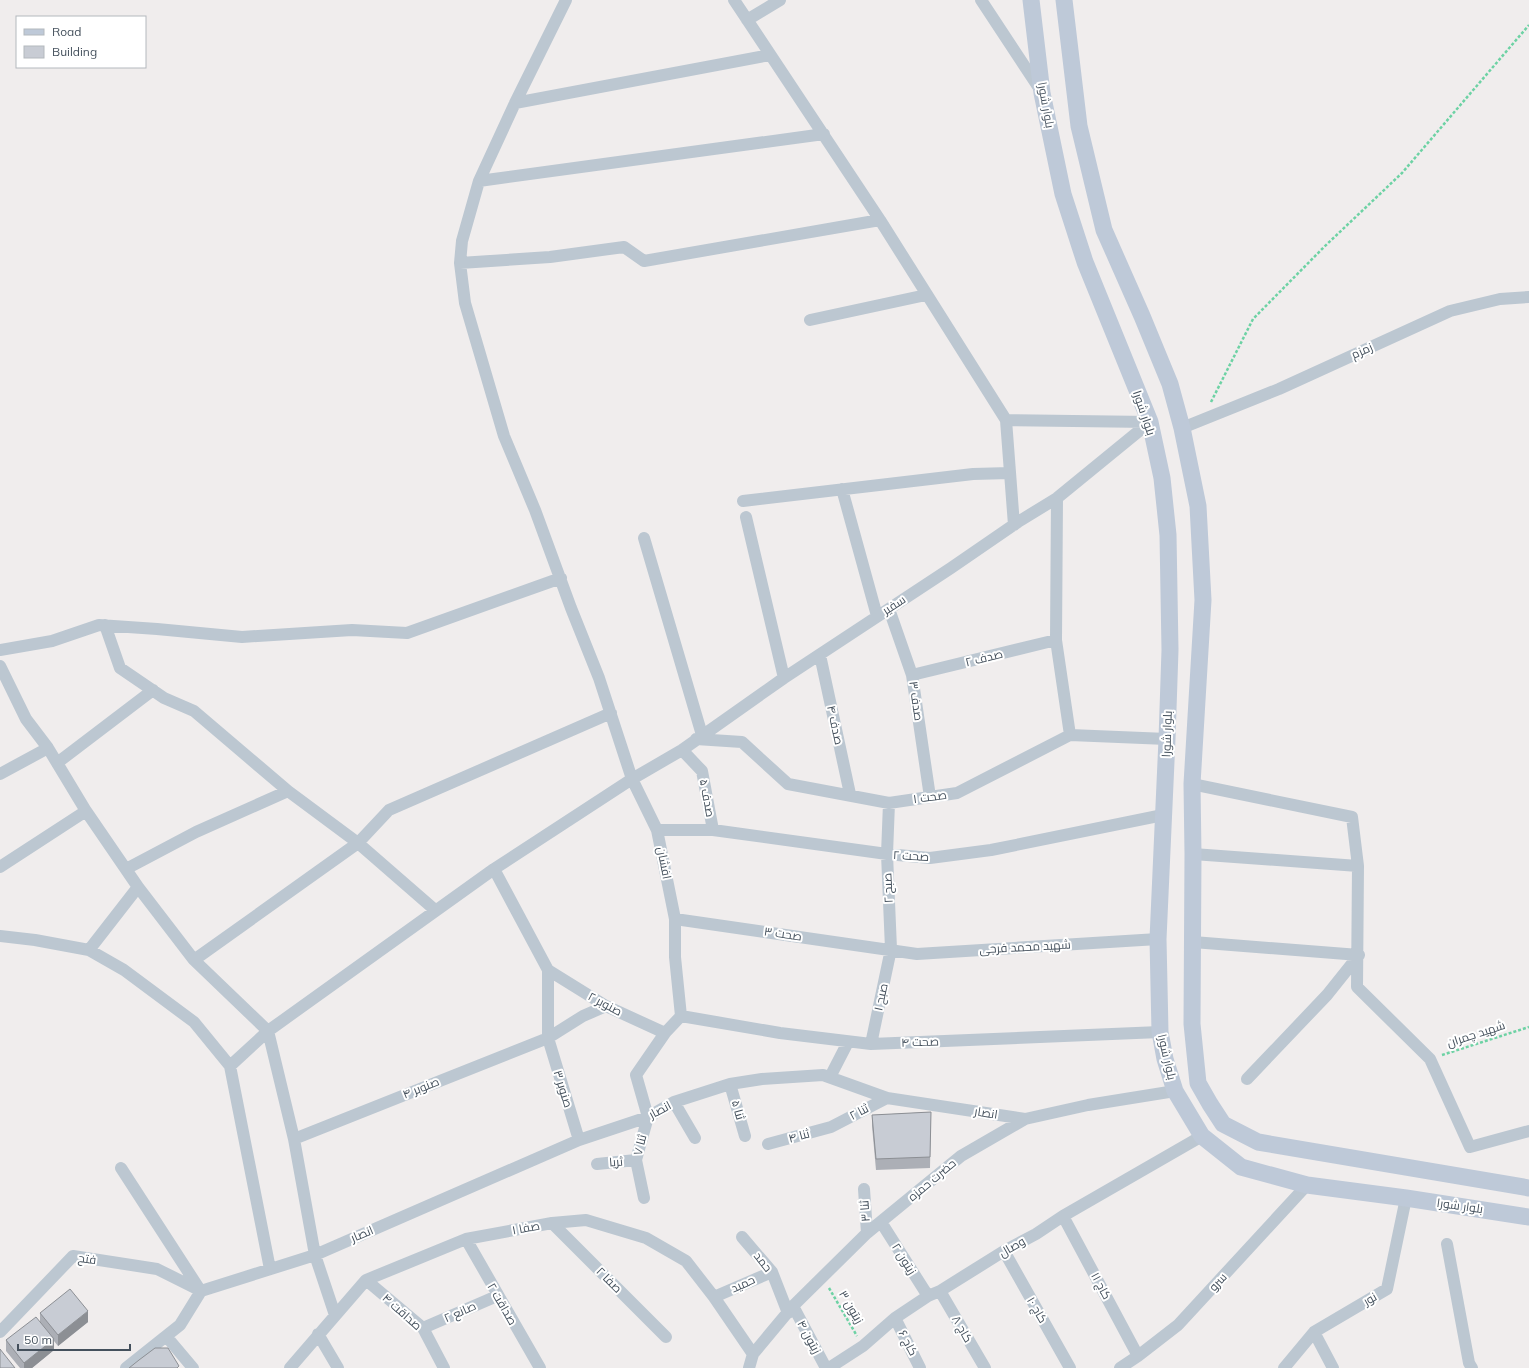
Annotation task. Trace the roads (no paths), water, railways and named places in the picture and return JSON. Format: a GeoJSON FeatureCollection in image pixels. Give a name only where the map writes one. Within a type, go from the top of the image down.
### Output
{"type":"FeatureCollection","features":[{"type":"Feature","properties":{"kind":"main road","name":"بلوار شورا"},"geometry":{"type":"LineString","coordinates":[[1032,0],[1042,93],[1063,194],[1082,255],[1150,422],[1162,478],[1168,535],[1170,650],[1158,940],[1160,1032],[1165,1059],[1175,1090],[1202,1136],[1241,1167],[1307,1185],[1406,1198],[1529,1217]]}},
{"type":"Feature","properties":{"kind":"main road","name":"بلوار شورا"},"geometry":{"type":"LineString","coordinates":[[1064,0],[1078,126],[1104,230],[1170,384],[1182,428],[1198,506],[1203,600],[1192,784],[1192,1024],[1198,1083],[1223,1124],[1258,1142],[1529,1188]]}},
{"type":"Feature","properties":{"kind":"main road"},"geometry":{"type":"LineString","coordinates":[[1167,739],[1194,752]]}},
{"type":"Feature","properties":{"kind":"street","name":"افشان"},"geometry":{"type":"LineString","coordinates":[[566,0],[515,103],[479,181],[462,241],[460,263],[465,303],[504,436],[535,510],[561,578],[611,713],[632,779],[657,830],[675,919],[675,957],[681,1016]]}},
{"type":"Feature","properties":{"kind":"street"},"geometry":{"type":"LineString","coordinates":[[734,0],[880,220],[1006,420],[1014,525]]}},
{"type":"Feature","properties":{"kind":"street"},"geometry":{"type":"LineString","coordinates":[[747,20],[780,0]]}},
{"type":"Feature","properties":{"kind":"street"},"geometry":{"type":"LineString","coordinates":[[981,0],[1042,93]]}},
{"type":"Feature","properties":{"kind":"street"},"geometry":{"type":"LineString","coordinates":[[515,103],[770,55]]}},
{"type":"Feature","properties":{"kind":"street"},"geometry":{"type":"LineString","coordinates":[[479,181],[824,134]]}},
{"type":"Feature","properties":{"kind":"street"},"geometry":{"type":"LineString","coordinates":[[460,263],[550,257],[624,247],[644,261],[880,220]]}},
{"type":"Feature","properties":{"kind":"street"},"geometry":{"type":"LineString","coordinates":[[810,320],[926,295]]}},
{"type":"Feature","properties":{"kind":"street","name":"زمزم"},"geometry":{"type":"LineString","coordinates":[[1182,428],[1279,388],[1450,311],[1500,299],[1529,297]]}},
{"type":"Feature","properties":{"kind":"street"},"geometry":{"type":"LineString","coordinates":[[1006,420],[1150,422]]}},
{"type":"Feature","properties":{"kind":"street","name":"سفیر"},"geometry":{"type":"LineString","coordinates":[[230,1066],[268,1031],[435,910],[494,869],[632,779],[682,750],[784,678],[1057,498],[1150,422]]}},
{"type":"Feature","properties":{"kind":"street"},"geometry":{"type":"LineString","coordinates":[[743,501],[974,474],[1010,473]]}},
{"type":"Feature","properties":{"kind":"street"},"geometry":{"type":"LineString","coordinates":[[842,489],[877,616]]}},
{"type":"Feature","properties":{"kind":"street"},"geometry":{"type":"LineString","coordinates":[[1057,498],[1056,640],[1070,736]]}},
{"type":"Feature","properties":{"kind":"street"},"geometry":{"type":"LineString","coordinates":[[746,517],[784,678]]}},
{"type":"Feature","properties":{"kind":"street"},"geometry":{"type":"LineString","coordinates":[[644,538],[699,737]]}},
{"type":"Feature","properties":{"kind":"street"},"geometry":{"type":"LineString","coordinates":[[0,650],[52,641],[99,625],[242,637],[352,630],[407,633],[561,578]]}},
{"type":"Feature","properties":{"kind":"street","name":"صدف ۳"},"geometry":{"type":"LineString","coordinates":[[889,609],[912,675],[930,796]]}},
{"type":"Feature","properties":{"kind":"street"},"geometry":{"type":"LineString","coordinates":[[105,625],[120,668],[164,698],[194,711],[288,791],[358,843],[435,910]]}},
{"type":"Feature","properties":{"kind":"street","name":"صدف ۲"},"geometry":{"type":"LineString","coordinates":[[912,675],[1056,640]]}},
{"type":"Feature","properties":{"kind":"street","name":"صدف ۴"},"geometry":{"type":"LineString","coordinates":[[820,655],[850,794]]}},
{"type":"Feature","properties":{"kind":"street"},"geometry":{"type":"LineString","coordinates":[[0,666],[26,719],[48,748],[86,811],[138,887],[194,960],[268,1031],[294,1139],[315,1255],[335,1315]]}},
{"type":"Feature","properties":{"kind":"street"},"geometry":{"type":"LineString","coordinates":[[57,763],[153,690]]}},
{"type":"Feature","properties":{"kind":"street"},"geometry":{"type":"LineString","coordinates":[[194,960],[358,843],[389,810],[611,713]]}},
{"type":"Feature","properties":{"kind":"street","name":"صحت ۱"},"geometry":{"type":"LineString","coordinates":[[699,737],[742,742],[788,784],[850,794],[889,803],[957,793],[1070,736],[1167,739]]}},
{"type":"Feature","properties":{"kind":"street"},"geometry":{"type":"LineString","coordinates":[[0,774],[48,748]]}},
{"type":"Feature","properties":{"kind":"street","name":"صدف ۵"},"geometry":{"type":"LineString","coordinates":[[682,750],[702,771],[713,830]]}},
{"type":"Feature","properties":{"kind":"street"},"geometry":{"type":"LineString","coordinates":[[1192,784],[1352,817],[1358,866],[1357,986],[1430,1060],[1470,1147],[1529,1131]]}},
{"type":"Feature","properties":{"kind":"street"},"geometry":{"type":"LineString","coordinates":[[126,870],[196,832],[288,791]]}},
{"type":"Feature","properties":{"kind":"street","name":"صبح ۲"},"geometry":{"type":"LineString","coordinates":[[889,803],[887,854],[891,949]]}},
{"type":"Feature","properties":{"kind":"street"},"geometry":{"type":"LineString","coordinates":[[0,867],[86,811]]}},
{"type":"Feature","properties":{"kind":"street","name":"صحت ۲"},"geometry":{"type":"LineString","coordinates":[[657,830],[713,830],[887,854],[930,858],[991,850],[1163,815]]}},
{"type":"Feature","properties":{"kind":"street"},"geometry":{"type":"LineString","coordinates":[[1193,854],[1358,866]]}},
{"type":"Feature","properties":{"kind":"street"},"geometry":{"type":"LineString","coordinates":[[494,869],[548,970]]}},
{"type":"Feature","properties":{"kind":"street"},"geometry":{"type":"LineString","coordinates":[[89,950],[138,887]]}},
{"type":"Feature","properties":{"kind":"street","name":"صحت ۳"},"geometry":{"type":"LineString","coordinates":[[675,919],[891,949]]}},
{"type":"Feature","properties":{"kind":"street"},"geometry":{"type":"LineString","coordinates":[[0,936],[35,940],[89,950],[124,970],[194,1022],[230,1066],[270,1269]]}},
{"type":"Feature","properties":{"kind":"street","name":"شهید محمد فرجی"},"geometry":{"type":"LineString","coordinates":[[891,949],[917,954],[1158,940]]}},
{"type":"Feature","properties":{"kind":"street"},"geometry":{"type":"LineString","coordinates":[[1193,942],[1358,955]]}},
{"type":"Feature","properties":{"kind":"street","name":"صبح ۱"},"geometry":{"type":"LineString","coordinates":[[870,1044],[891,949]]}},
{"type":"Feature","properties":{"kind":"street"},"geometry":{"type":"LineString","coordinates":[[1247,1079],[1327,995],[1358,955]]}},
{"type":"Feature","properties":{"kind":"street","name":"صنوبر ۲"},"geometry":{"type":"LineString","coordinates":[[548,970],[606,1006],[665,1032]]}},
{"type":"Feature","properties":{"kind":"street","name":"صنوبر ۳"},"geometry":{"type":"LineString","coordinates":[[548,970],[548,1038],[579,1140]]}},
{"type":"Feature","properties":{"kind":"street","name":"صنوبر ۴"},"geometry":{"type":"LineString","coordinates":[[294,1139],[548,1038],[583,1016],[606,1006]]}},
{"type":"Feature","properties":{"kind":"street"},"geometry":{"type":"LineString","coordinates":[[648,1117],[636,1075],[665,1032],[681,1016]]}},
{"type":"Feature","properties":{"kind":"street","name":"صحت ۴"},"geometry":{"type":"LineString","coordinates":[[681,1016],[780,1034],[870,1044],[1160,1032]]}},
{"type":"Feature","properties":{"kind":"street"},"geometry":{"type":"LineString","coordinates":[[830,1077],[848,1042]]}},
{"type":"Feature","properties":{"kind":"street","name":"انصار"},"geometry":{"type":"LineString","coordinates":[[201,1291],[315,1255],[579,1140],[648,1117],[674,1102],[730,1084],[762,1079],[823,1075],[887,1098],[1025,1119]]}},
{"type":"Feature","properties":{"kind":"street","name":"ثنا ۵"},"geometry":{"type":"LineString","coordinates":[[730,1084],[745,1136]]}},
{"type":"Feature","properties":{"kind":"street","name":"حضرت حمزه"},"geometry":{"type":"LineString","coordinates":[[749,1368],[753,1354],[790,1310],[867,1233],[961,1156],[1025,1119],[1175,1090]]}},
{"type":"Feature","properties":{"kind":"street","name":"ثنا ۲"},"geometry":{"type":"LineString","coordinates":[[830,1127],[887,1098]]}},
{"type":"Feature","properties":{"kind":"street"},"geometry":{"type":"LineString","coordinates":[[674,1102],[695,1138]]}},
{"type":"Feature","properties":{"kind":"street","name":"ثنا ۷"},"geometry":{"type":"LineString","coordinates":[[644,1198],[636,1160],[648,1117]]}},
{"type":"Feature","properties":{"kind":"street","name":"ثنا ۴"},"geometry":{"type":"LineString","coordinates":[[768,1144],[830,1127]]}},
{"type":"Feature","properties":{"kind":"street","name":"وصال"},"geometry":{"type":"LineString","coordinates":[[837,1366],[895,1318],[928,1296],[940,1291],[1004,1251],[1036,1234],[1063,1216],[1202,1136]]}},
{"type":"Feature","properties":{"kind":"street","name":"ثریا"},"geometry":{"type":"LineString","coordinates":[[596,1164],[636,1160]]}},
{"type":"Feature","properties":{"kind":"street"},"geometry":{"type":"LineString","coordinates":[[121,1168],[201,1291],[180,1325],[126,1368]]}},
{"type":"Feature","properties":{"kind":"street","name":"سرو"},"geometry":{"type":"LineString","coordinates":[[1120,1368],[1178,1325],[1307,1185]]}},
{"type":"Feature","properties":{"kind":"street","name":"ثنا ۳"},"geometry":{"type":"LineString","coordinates":[[864,1189],[867,1233]]}},
{"type":"Feature","properties":{"kind":"street","name":"نور"},"geometry":{"type":"LineString","coordinates":[[1284,1368],[1314,1332],[1387,1289],[1406,1198]]}},
{"type":"Feature","properties":{"kind":"street","name":"کاج ۱۱"},"geometry":{"type":"LineString","coordinates":[[1063,1216],[1138,1356]]}},
{"type":"Feature","properties":{"kind":"street","name":"صفا ۱"},"geometry":{"type":"LineString","coordinates":[[290,1368],[366,1280],[466,1239],[552,1223],[586,1220],[646,1238],[686,1261],[714,1297],[753,1354]]}},
{"type":"Feature","properties":{"kind":"street","name":"زیتون ۲"},"geometry":{"type":"LineString","coordinates":[[881,1222],[928,1296]]}},
{"type":"Feature","properties":{"kind":"street","name":"صفا ۲"},"geometry":{"type":"LineString","coordinates":[[552,1223],[666,1337]]}},
{"type":"Feature","properties":{"kind":"street","name":"حمد"},"geometry":{"type":"LineString","coordinates":[[742,1237],[772,1272],[790,1310]]}},
{"type":"Feature","properties":{"kind":"street","name":"صداقت ۲"},"geometry":{"type":"LineString","coordinates":[[466,1239],[497,1296],[540,1368]]}},
{"type":"Feature","properties":{"kind":"street"},"geometry":{"type":"LineString","coordinates":[[1447,1244],[1467,1366]]}},
{"type":"Feature","properties":{"kind":"street","name":"کاج ۱۰"},"geometry":{"type":"LineString","coordinates":[[1004,1251],[1070,1368]]}},
{"type":"Feature","properties":{"kind":"street","name":"فتح"},"geometry":{"type":"LineString","coordinates":[[0,1332],[73,1256],[157,1269],[201,1291]]}},
{"type":"Feature","properties":{"kind":"street","name":"حمید"},"geometry":{"type":"LineString","coordinates":[[714,1297],[772,1272]]}},
{"type":"Feature","properties":{"kind":"street","name":"صداقت ۴"},"geometry":{"type":"LineString","coordinates":[[366,1280],[423,1328],[444,1368]]}},
{"type":"Feature","properties":{"kind":"street","name":"کاج ۸"},"geometry":{"type":"LineString","coordinates":[[940,1291],[985,1368]]}},
{"type":"Feature","properties":{"kind":"street","name":"صانع ۲"},"geometry":{"type":"LineString","coordinates":[[423,1328],[497,1296]]}},
{"type":"Feature","properties":{"kind":"street","name":"زیتون ۴"},"geometry":{"type":"LineString","coordinates":[[790,1310],[826,1368]]}},
{"type":"Feature","properties":{"kind":"street","name":"کاج ۶"},"geometry":{"type":"LineString","coordinates":[[895,1318],[920,1368]]}},
{"type":"Feature","properties":{"kind":"street"},"geometry":{"type":"LineString","coordinates":[[1314,1332],[1333,1368]]}},
{"type":"Feature","properties":{"kind":"street"},"geometry":{"type":"LineString","coordinates":[[318,1334],[338,1368]]}},
{"type":"Feature","properties":{"kind":"street"},"geometry":{"type":"LineString","coordinates":[[166,1336],[193,1368]]}}]}
